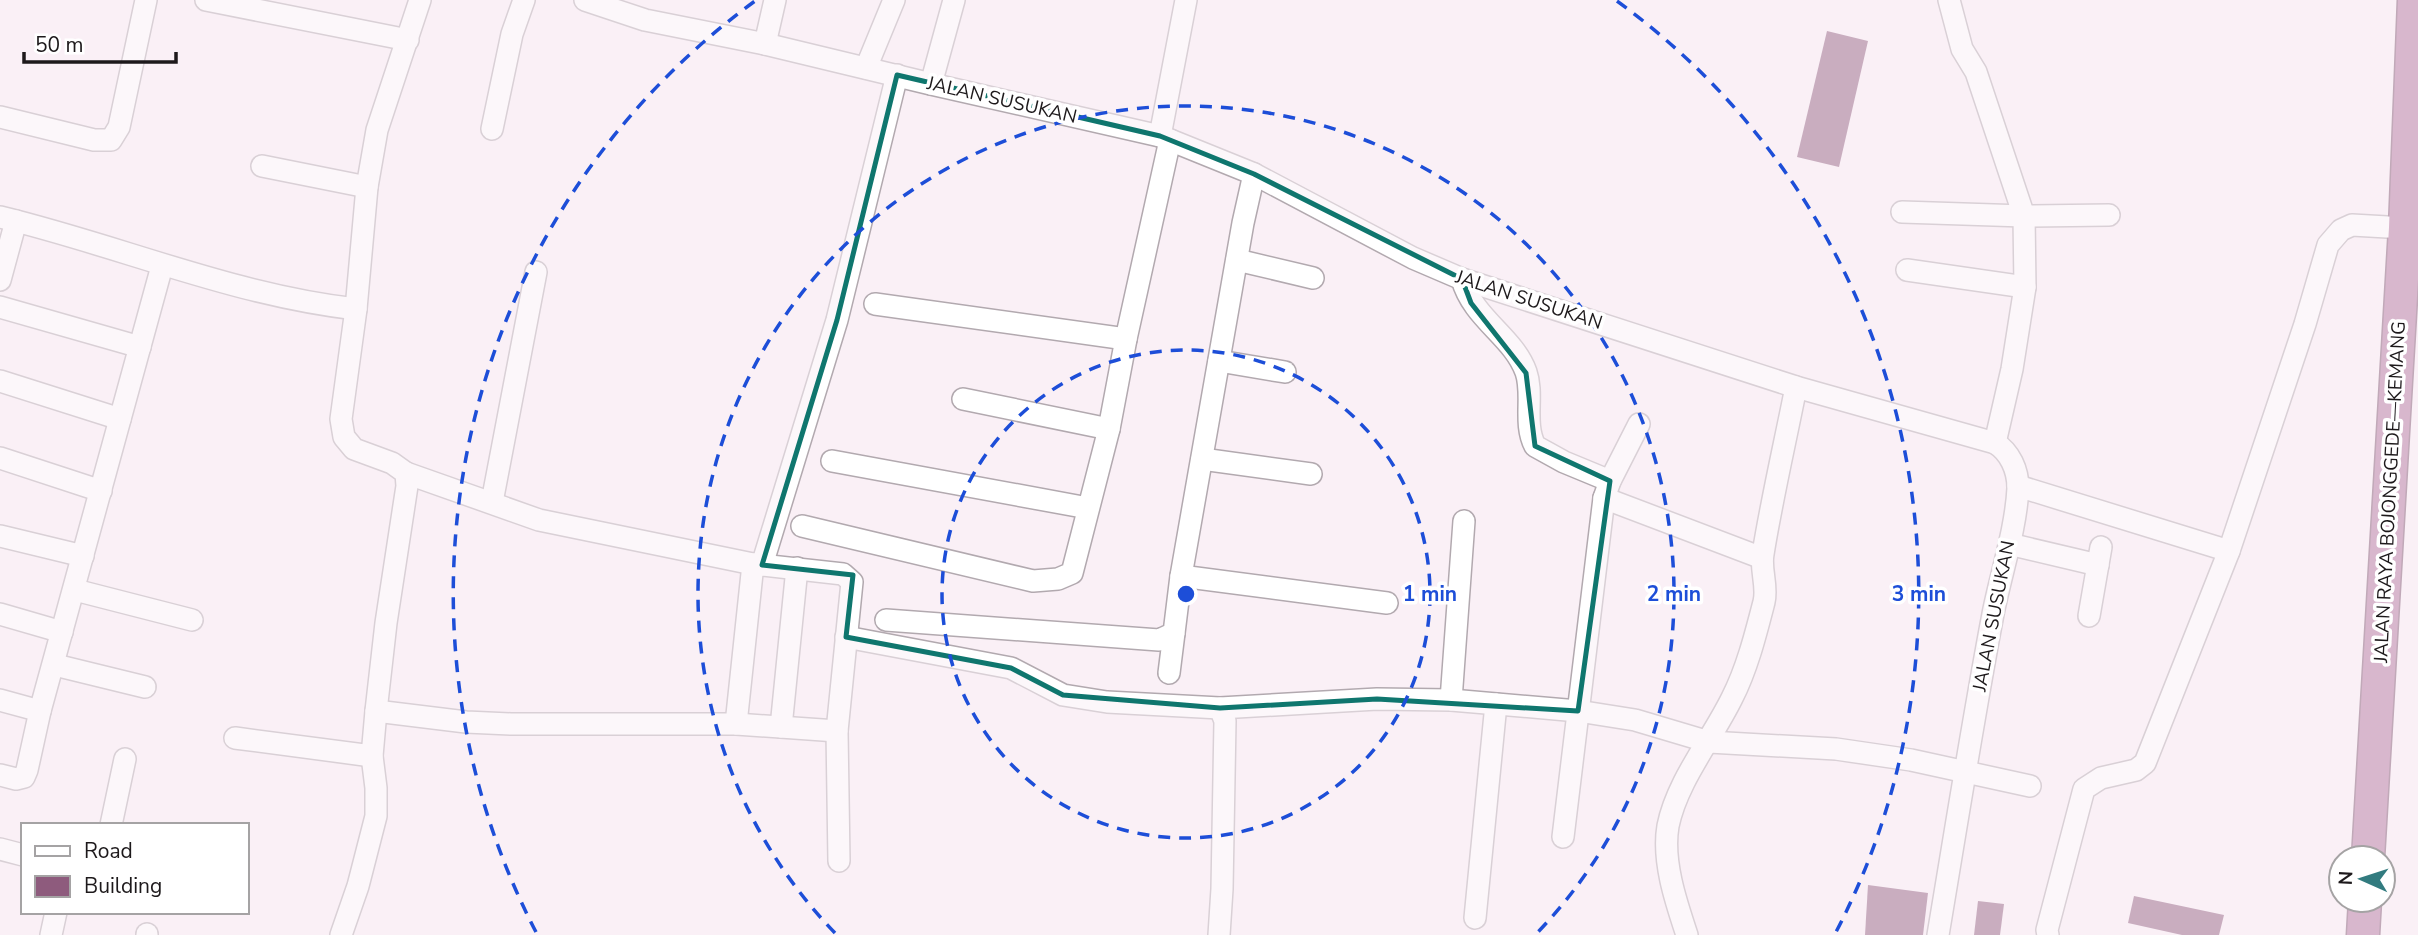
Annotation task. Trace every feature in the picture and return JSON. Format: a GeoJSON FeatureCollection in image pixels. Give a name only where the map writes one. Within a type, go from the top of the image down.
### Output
{"type":"FeatureCollection","features":[{"type":"Feature","properties":{"kind":"highway","name":"JALAN RAYA BOJONGGEDE—KEMANG"},"geometry":{"type":"LineString","coordinates":[[2369,844],[2412,227],[2414,0]]}},
{"type":"Feature","properties":{"kind":"highway"},"geometry":{"type":"LineString","coordinates":[[2363,935],[2364,914]]}},
{"type":"Feature","properties":{"kind":"street"},"geometry":{"type":"LineString","coordinates":[[0,117],[94,140],[111,140],[119,127],[146,0]]}},
{"type":"Feature","properties":{"kind":"street"},"geometry":{"type":"LineString","coordinates":[[206,0],[408,40]]}},
{"type":"Feature","properties":{"kind":"street"},"geometry":{"type":"LineString","coordinates":[[420,0],[377,130],[367,187],[356,309],[341,419],[344,437],[354,449],[392,463],[406,473],[538,520],[758,564],[843,574],[849,578],[852,582],[837,731],[839,861]]}},
{"type":"Feature","properties":{"kind":"street"},"geometry":{"type":"LineString","coordinates":[[492,129],[512,34],[524,0]]}},
{"type":"Feature","properties":{"kind":"street","name":"JALAN SUSUKAN"},"geometry":{"type":"LineString","coordinates":[[585,0],[645,20],[765,44],[1165,138],[1254,174],[1413,258],[1462,279],[1796,387],[2005,448],[2018,486],[2009,544],[1993,612],[1938,935]]}},
{"type":"Feature","properties":{"kind":"street"},"geometry":{"type":"LineString","coordinates":[[765,44],[775,0]]}},
{"type":"Feature","properties":{"kind":"street"},"geometry":{"type":"LineString","coordinates":[[866,68],[894,0]]}},
{"type":"Feature","properties":{"kind":"street"},"geometry":{"type":"LineString","coordinates":[[932,85],[952,17],[954,0]]}},
{"type":"Feature","properties":{"kind":"street"},"geometry":{"type":"LineString","coordinates":[[802,526],[1033,581],[1058,579],[1072,573],[1110,429],[1165,138],[1186,0]]}},
{"type":"Feature","properties":{"kind":"street"},"geometry":{"type":"LineString","coordinates":[[1949,0],[1962,49],[1976,72],[2024,216],[2025,288],[2012,369],[1995,443]]}},
{"type":"Feature","properties":{"kind":"street"},"geometry":{"type":"LineString","coordinates":[[736,724],[758,564],[837,320],[897,75]]}},
{"type":"Feature","properties":{"kind":"street"},"geometry":{"type":"LineString","coordinates":[[262,166],[367,187]]}},
{"type":"Feature","properties":{"kind":"street"},"geometry":{"type":"LineString","coordinates":[[1169,673],[1181,576],[1242,223],[1254,174]]}},
{"type":"Feature","properties":{"kind":"street"},"geometry":{"type":"LineString","coordinates":[[1902,212],[2024,216],[2109,215]]}},
{"type":"Feature","properties":{"kind":"street"},"geometry":{"type":"LineString","coordinates":[[0,280],[8,219],[219,282],[305,302],[356,309]]}},
{"type":"Feature","properties":{"kind":"street"},"geometry":{"type":"LineString","coordinates":[[2048,935],[2047,930],[2084,789],[2101,778],[2136,770],[2145,763],[2229,551],[2305,324],[2328,245],[2341,230],[2352,225],[2412,227]]}},
{"type":"Feature","properties":{"kind":"street"},"geometry":{"type":"LineString","coordinates":[[1237,260],[1313,278]]}},
{"type":"Feature","properties":{"kind":"street"},"geometry":{"type":"LineString","coordinates":[[0,775],[16,779],[24,777],[162,266]]}},
{"type":"Feature","properties":{"kind":"street"},"geometry":{"type":"LineString","coordinates":[[1907,270],[2025,288]]}},
{"type":"Feature","properties":{"kind":"street"},"geometry":{"type":"LineString","coordinates":[[492,502],[536,272]]}},
{"type":"Feature","properties":{"kind":"street"},"geometry":{"type":"LineString","coordinates":[[1462,279],[1471,303],[1513,350],[1527,373],[1529,428],[1535,446],[1607,490],[1762,558]]}},
{"type":"Feature","properties":{"kind":"street"},"geometry":{"type":"LineString","coordinates":[[875,304],[1126,340]]}},
{"type":"Feature","properties":{"kind":"street"},"geometry":{"type":"LineString","coordinates":[[0,307],[140,346]]}},
{"type":"Feature","properties":{"kind":"street"},"geometry":{"type":"LineString","coordinates":[[1220,360],[1285,372]]}},
{"type":"Feature","properties":{"kind":"street"},"geometry":{"type":"LineString","coordinates":[[0,381],[120,419]]}},
{"type":"Feature","properties":{"kind":"street"},"geometry":{"type":"LineString","coordinates":[[1687,935],[1677,906],[1667,856],[1668,826],[1684,782],[1734,694],[1765,598],[1762,558],[1796,387]]}},
{"type":"Feature","properties":{"kind":"street"},"geometry":{"type":"LineString","coordinates":[[963,399],[1110,429]]}},
{"type":"Feature","properties":{"kind":"street"},"geometry":{"type":"LineString","coordinates":[[1563,837],[1607,490],[1639,424]]}},
{"type":"Feature","properties":{"kind":"street"},"geometry":{"type":"LineString","coordinates":[[0,458],[101,491]]}},
{"type":"Feature","properties":{"kind":"street"},"geometry":{"type":"LineString","coordinates":[[1202,459],[1311,474]]}},
{"type":"Feature","properties":{"kind":"street"},"geometry":{"type":"LineString","coordinates":[[832,461],[1088,508]]}},
{"type":"Feature","properties":{"kind":"street"},"geometry":{"type":"LineString","coordinates":[[341,935],[358,886],[376,816],[372,756],[386,623],[407,486],[406,473]]}},
{"type":"Feature","properties":{"kind":"street"},"geometry":{"type":"LineString","coordinates":[[2018,486],[2229,551]]}},
{"type":"Feature","properties":{"kind":"street"},"geometry":{"type":"LineString","coordinates":[[1451,700],[1464,521]]}},
{"type":"Feature","properties":{"kind":"street"},"geometry":{"type":"LineString","coordinates":[[0,536],[83,556]]}},
{"type":"Feature","properties":{"kind":"street"},"geometry":{"type":"LineString","coordinates":[[2009,544],[2100,556],[2089,616]]}},
{"type":"Feature","properties":{"kind":"street"},"geometry":{"type":"LineString","coordinates":[[781,727],[797,568]]}},
{"type":"Feature","properties":{"kind":"street"},"geometry":{"type":"LineString","coordinates":[[1181,576],[1387,603]]}},
{"type":"Feature","properties":{"kind":"street"},"geometry":{"type":"LineString","coordinates":[[75,590],[192,620]]}},
{"type":"Feature","properties":{"kind":"street"},"geometry":{"type":"LineString","coordinates":[[0,614],[62,632]]}},
{"type":"Feature","properties":{"kind":"street"},"geometry":{"type":"LineString","coordinates":[[887,620],[1158,640],[1174,633]]}},
{"type":"Feature","properties":{"kind":"street"},"geometry":{"type":"LineString","coordinates":[[846,638],[1011,668],[1063,695],[1107,702],[1220,708],[1377,699],[1451,700],[1578,711],[1635,720],[1709,742],[1836,749],[1911,760],[2030,786]]}},
{"type":"Feature","properties":{"kind":"street"},"geometry":{"type":"LineString","coordinates":[[55,665],[145,687]]}},
{"type":"Feature","properties":{"kind":"street"},"geometry":{"type":"LineString","coordinates":[[0,700],[40,711]]}},
{"type":"Feature","properties":{"kind":"street"},"geometry":{"type":"LineString","coordinates":[[1475,918],[1496,704]]}},
{"type":"Feature","properties":{"kind":"street"},"geometry":{"type":"LineString","coordinates":[[1219,935],[1225,721],[1220,708]]}},
{"type":"Feature","properties":{"kind":"street"},"geometry":{"type":"LineString","coordinates":[[376,711],[500,724],[736,724],[837,731]]}},
{"type":"Feature","properties":{"kind":"street"},"geometry":{"type":"LineString","coordinates":[[235,738],[372,756]]}},
{"type":"Feature","properties":{"kind":"street"},"geometry":{"type":"LineString","coordinates":[[111,823],[125,759]]}},
{"type":"Feature","properties":{"kind":"street"},"geometry":{"type":"LineString","coordinates":[[0,849],[21,854]]}},
{"type":"Feature","properties":{"kind":"street"},"geometry":{"type":"LineString","coordinates":[[51,935],[56,914]]}},
{"type":"Feature","properties":{"kind":"highlighted area"},"geometry":{"type":"Polygon","coordinates":[[[897,75],[1160,136],[1254,174],[1462,279],[1471,303],[1526,373],[1535,446],[1610,481],[1578,711],[1377,699],[1220,708],[1063,695],[1011,668],[846,637],[853,575],[762,565],[837,320],[897,75]]]}},
{"type":"Feature","properties":{"kind":"building"},"geometry":{"type":"Polygon","coordinates":[[[1827,31],[1868,41],[1839,167],[1797,157],[1827,31]]]}},
{"type":"Feature","properties":{"kind":"building"},"geometry":{"type":"Polygon","coordinates":[[[1868,885],[1928,893],[1923,935],[1865,935],[1868,885]]]}},
{"type":"Feature","properties":{"kind":"building"},"geometry":{"type":"Polygon","coordinates":[[[2134,896],[2224,915],[2219,935],[2182,935],[2128,923],[2134,896]]]}},
{"type":"Feature","properties":{"kind":"building"},"geometry":{"type":"Polygon","coordinates":[[[1978,901],[2004,904],[2000,935],[1974,935],[1978,901]]]}}]}
